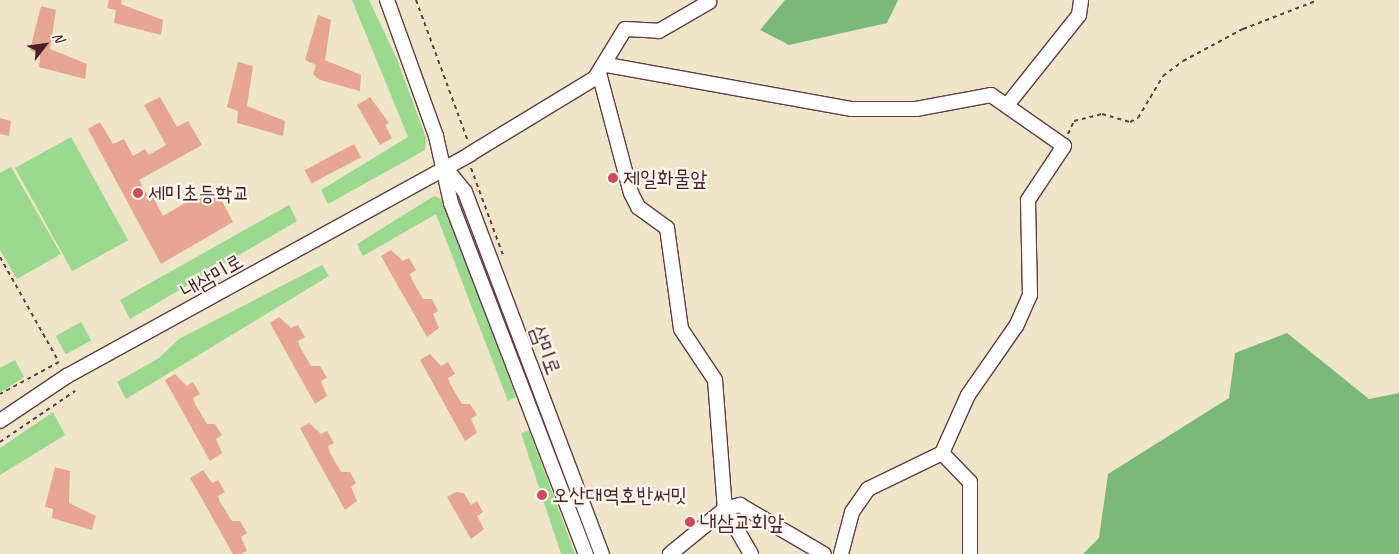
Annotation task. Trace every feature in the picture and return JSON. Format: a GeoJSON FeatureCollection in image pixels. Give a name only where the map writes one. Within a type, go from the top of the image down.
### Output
{"type":"FeatureCollection","features":[{"type":"Feature","properties":{"kind":"street","name":"삼미로"},"geometry":{"type":"LineString","coordinates":[[386,0],[444,166],[450,203],[586,554]]}},
{"type":"Feature","properties":{"kind":"street"},"geometry":{"type":"LineString","coordinates":[[1008,104],[1079,15],[1081,0]]}},
{"type":"Feature","properties":{"kind":"street"},"geometry":{"type":"LineString","coordinates":[[709,2],[659,31],[625,29],[603,69],[631,193],[638,207],[667,228],[681,329],[715,380],[725,508],[751,554]]}},
{"type":"Feature","properties":{"kind":"street","name":"내삼미로"},"geometry":{"type":"LineString","coordinates":[[0,421],[67,376],[136,342],[444,166],[470,154],[603,69]]}},
{"type":"Feature","properties":{"kind":"street"},"geometry":{"type":"LineString","coordinates":[[603,69],[852,110],[916,108],[991,95],[1008,104],[1064,146],[1028,200],[1030,295],[1016,326],[968,395],[942,453],[868,489],[852,512],[841,554]]}},
{"type":"Feature","properties":{"kind":"street","name":"삼미로"},"geometry":{"type":"LineString","coordinates":[[444,166],[465,192],[602,554]]}},
{"type":"Feature","properties":{"kind":"street"},"geometry":{"type":"LineString","coordinates":[[942,453],[970,482],[970,554]]}},
{"type":"Feature","properties":{"kind":"street"},"geometry":{"type":"LineString","coordinates":[[670,554],[725,508],[740,506],[824,554]]}},
{"type":"Feature","properties":{"kind":"path"},"geometry":{"type":"LineString","coordinates":[[416,0],[470,154],[471,169],[505,261]]}},
{"type":"Feature","properties":{"kind":"path"},"geometry":{"type":"LineString","coordinates":[[1064,146],[1074,121],[1102,114],[1130,122],[1138,118],[1163,76],[1184,61],[1243,29],[1318,0]]}},
{"type":"Feature","properties":{"kind":"path"},"geometry":{"type":"LineString","coordinates":[[0,257],[59,362],[0,394]]}},
{"type":"Feature","properties":{"kind":"path"},"geometry":{"type":"LineString","coordinates":[[0,442],[75,391]]}},
{"type":"Feature","properties":{"kind":"green space"},"geometry":{"type":"Polygon","coordinates":[[[352,0],[369,0],[397,59],[426,138],[425,150],[328,204],[321,190],[408,137],[352,0]]]}},
{"type":"Feature","properties":{"kind":"green space"},"geometry":{"type":"Polygon","coordinates":[[[785,0],[898,0],[887,23],[789,45],[760,30],[785,0]]]}},
{"type":"Feature","properties":{"kind":"green space"},"geometry":{"type":"Polygon","coordinates":[[[71,137],[128,240],[72,271],[15,168],[71,137]]]}},
{"type":"Feature","properties":{"kind":"green space"},"geometry":{"type":"Polygon","coordinates":[[[11,167],[61,254],[17,279],[0,250],[0,173],[11,167]]]}},
{"type":"Feature","properties":{"kind":"green space"},"geometry":{"type":"Polygon","coordinates":[[[434,196],[443,200],[516,397],[508,401],[436,214],[363,256],[357,244],[434,196]]]}},
{"type":"Feature","properties":{"kind":"green space"},"geometry":{"type":"Polygon","coordinates":[[[289,205],[297,221],[130,319],[120,300],[289,205]]]}},
{"type":"Feature","properties":{"kind":"green space"},"geometry":{"type":"Polygon","coordinates":[[[322,265],[329,276],[126,399],[117,382],[159,358],[179,339],[322,265]]]}},
{"type":"Feature","properties":{"kind":"green space"},"geometry":{"type":"Polygon","coordinates":[[[81,322],[91,340],[66,354],[56,336],[81,322]]]}},
{"type":"Feature","properties":{"kind":"green space"},"geometry":{"type":"Polygon","coordinates":[[[1287,333],[1369,399],[1399,393],[1399,554],[1083,554],[1099,538],[1108,474],[1229,398],[1235,353],[1287,333]]]}},
{"type":"Feature","properties":{"kind":"green space"},"geometry":{"type":"Polygon","coordinates":[[[15,360],[24,377],[0,393],[0,368],[15,360]]]}},
{"type":"Feature","properties":{"kind":"green space"},"geometry":{"type":"Polygon","coordinates":[[[53,412],[65,435],[0,475],[0,448],[53,412]]]}},
{"type":"Feature","properties":{"kind":"green space"},"geometry":{"type":"Polygon","coordinates":[[[529,430],[575,554],[561,554],[521,433],[529,430]]]}},
{"type":"Feature","properties":{"kind":"building"},"geometry":{"type":"Polygon","coordinates":[[[109,0],[122,0],[121,4],[163,20],[161,35],[114,23],[116,10],[107,8],[109,0]]]}},
{"type":"Feature","properties":{"kind":"building"},"geometry":{"type":"Polygon","coordinates":[[[41,6],[56,10],[50,49],[87,64],[85,79],[39,67],[40,55],[30,50],[41,6]]]}},
{"type":"Feature","properties":{"kind":"building"},"geometry":{"type":"Polygon","coordinates":[[[318,15],[331,20],[325,60],[361,75],[360,91],[320,80],[313,74],[316,65],[305,60],[318,15]]]}},
{"type":"Feature","properties":{"kind":"building"},"geometry":{"type":"Polygon","coordinates":[[[238,62],[253,66],[247,106],[285,121],[283,136],[237,123],[238,111],[227,107],[238,62]]]}},
{"type":"Feature","properties":{"kind":"building"},"geometry":{"type":"Polygon","coordinates":[[[160,97],[177,127],[188,121],[202,145],[139,180],[147,195],[151,193],[163,216],[214,186],[233,222],[161,264],[88,129],[100,122],[113,144],[124,139],[133,156],[145,149],[149,155],[166,145],[144,105],[160,97]]]}},
{"type":"Feature","properties":{"kind":"building"},"geometry":{"type":"Polygon","coordinates":[[[370,97],[389,123],[385,125],[392,138],[380,145],[357,105],[370,97]]]}},
{"type":"Feature","properties":{"kind":"building"},"geometry":{"type":"Polygon","coordinates":[[[0,118],[11,121],[9,136],[0,134],[0,118]]]}},
{"type":"Feature","properties":{"kind":"building"},"geometry":{"type":"Polygon","coordinates":[[[354,144],[361,157],[312,184],[305,170],[354,144]]]}},
{"type":"Feature","properties":{"kind":"building"},"geometry":{"type":"Polygon","coordinates":[[[391,250],[403,261],[409,258],[416,270],[410,274],[412,280],[423,299],[432,299],[438,311],[433,314],[439,328],[427,337],[381,256],[391,250]]]}},
{"type":"Feature","properties":{"kind":"building"},"geometry":{"type":"Polygon","coordinates":[[[279,317],[291,328],[298,325],[305,337],[298,341],[300,347],[311,366],[320,366],[327,378],[321,381],[327,396],[315,404],[270,323],[279,317]]]}},
{"type":"Feature","properties":{"kind":"building"},"geometry":{"type":"Polygon","coordinates":[[[430,354],[441,366],[448,362],[455,374],[448,378],[450,384],[462,404],[470,404],[477,415],[471,419],[477,433],[465,441],[420,360],[430,354]]]}},
{"type":"Feature","properties":{"kind":"building"},"geometry":{"type":"Polygon","coordinates":[[[175,374],[187,386],[193,382],[200,394],[193,398],[195,404],[207,424],[215,424],[222,435],[216,439],[222,453],[210,461],[165,380],[175,374]]]}},
{"type":"Feature","properties":{"kind":"building"},"geometry":{"type":"Polygon","coordinates":[[[309,423],[321,434],[327,431],[334,443],[328,446],[330,453],[341,472],[350,472],[356,483],[351,487],[357,501],[345,510],[300,428],[309,423]]]}},
{"type":"Feature","properties":{"kind":"building"},"geometry":{"type":"Polygon","coordinates":[[[55,467],[70,471],[69,503],[96,516],[92,530],[52,518],[53,509],[45,507],[55,467]]]}},
{"type":"Feature","properties":{"kind":"building"},"geometry":{"type":"Polygon","coordinates":[[[203,470],[212,483],[218,480],[225,492],[218,496],[220,502],[232,521],[240,521],[247,533],[241,537],[247,551],[241,554],[233,554],[190,478],[203,470]]]}},
{"type":"Feature","properties":{"kind":"building"},"geometry":{"type":"Polygon","coordinates":[[[456,492],[464,493],[471,505],[477,501],[483,512],[477,516],[484,529],[471,539],[447,497],[456,492]]]}},
{"type":"Feature","properties":{"kind":"place","name":"제일화물앞"},"geometry":{"type":"Point","coordinates":[613,178]}},
{"type":"Feature","properties":{"kind":"place","name":"세미초등학교"},"geometry":{"type":"Point","coordinates":[138,193]}},
{"type":"Feature","properties":{"kind":"place","name":"오산대역호반써밋"},"geometry":{"type":"Point","coordinates":[542,495]}},
{"type":"Feature","properties":{"kind":"place","name":"내삼교회앞"},"geometry":{"type":"Point","coordinates":[690,522]}}]}
